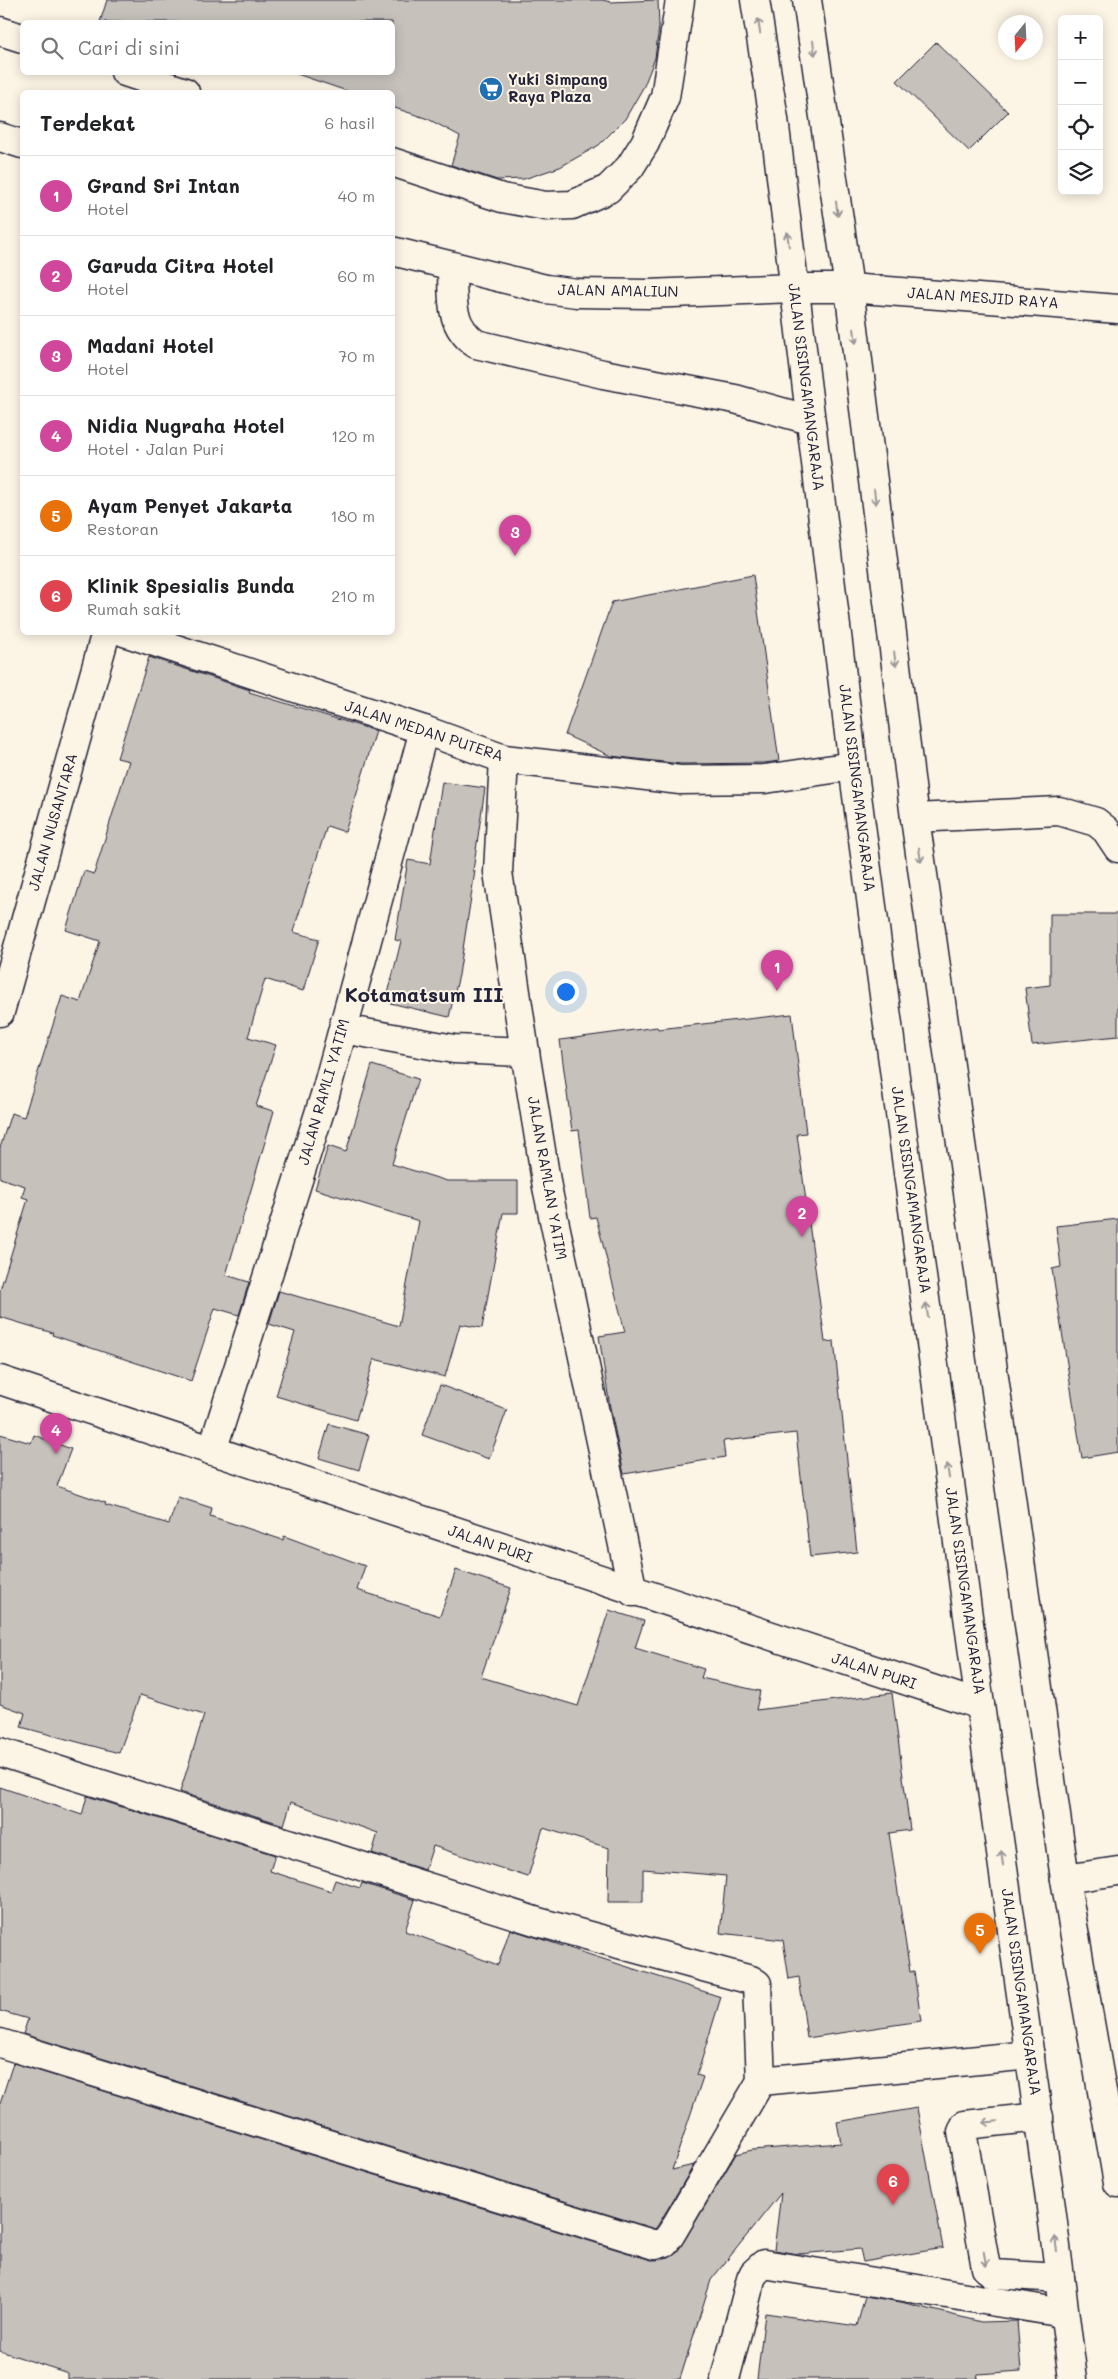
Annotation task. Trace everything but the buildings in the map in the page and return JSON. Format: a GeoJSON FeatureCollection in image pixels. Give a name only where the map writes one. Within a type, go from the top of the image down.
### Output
{"type":"FeatureCollection","features":[{"type":"Feature","properties":{"kind":"street"},"geometry":{"type":"LineString","coordinates":[[395,163],[502,198],[546,206],[572,205],[608,189],[630,167],[645,144],[665,97],[680,0]]}},
{"type":"Feature","properties":{"kind":"street","name":"JALAN SISINGAMANGARAJA"},"geometry":{"type":"LineString","coordinates":[[755,0],[774,119],[853,766],[980,1705],[1039,2117],[1073,2379]]}},
{"type":"Feature","properties":{"kind":"street"},"geometry":{"type":"LineString","coordinates":[[807,0],[849,288],[915,818],[1065,1879],[1118,2183]]}},
{"type":"Feature","properties":{"kind":"street"},"geometry":{"type":"LineString","coordinates":[[0,31],[20,37]]}},
{"type":"Feature","properties":{"kind":"street"},"geometry":{"type":"LineString","coordinates":[[134,75],[179,90]]}},
{"type":"Feature","properties":{"kind":"street"},"geometry":{"type":"LineString","coordinates":[[0,137],[20,143]]}},
{"type":"Feature","properties":{"kind":"street","name":"JALAN AMALIUN"},"geometry":{"type":"LineString","coordinates":[[395,252],[546,289],[577,292],[648,294],[794,288],[849,288]]}},
{"type":"Feature","properties":{"kind":"street"},"geometry":{"type":"LineString","coordinates":[[452,266],[454,315],[464,335],[476,344],[604,374],[735,399],[810,420]]}},
{"type":"Feature","properties":{"kind":"street","name":"JALAN MESJID RAYA"},"geometry":{"type":"LineString","coordinates":[[849,288],[1118,309]]}},
{"type":"Feature","properties":{"kind":"street","name":"JALAN NUSANTARA"},"geometry":{"type":"LineString","coordinates":[[0,1012],[105,635]]}},
{"type":"Feature","properties":{"kind":"street","name":"JALAN MEDAN PUTERA"},"geometry":{"type":"LineString","coordinates":[[133,635],[424,730],[504,759],[680,780],[765,778],[853,766]]}},
{"type":"Feature","properties":{"kind":"street","name":"JALAN RAMLI YATIM"},"geometry":{"type":"LineString","coordinates":[[212,1451],[325,1095],[424,730]]}},
{"type":"Feature","properties":{"kind":"street","name":"JALAN RAMLAN YATIM"},"geometry":{"type":"LineString","coordinates":[[504,759],[498,872],[525,1052],[547,1187],[633,1592]]}},
{"type":"Feature","properties":{"kind":"street"},"geometry":{"type":"LineString","coordinates":[[915,818],[1059,811],[1096,822],[1106,830],[1118,848]]}},
{"type":"Feature","properties":{"kind":"street"},"geometry":{"type":"LineString","coordinates":[[343,1029],[454,1048],[525,1052]]}},
{"type":"Feature","properties":{"kind":"street","name":"JALAN PURI"},"geometry":{"type":"LineString","coordinates":[[0,1380],[633,1592],[980,1705]]}},
{"type":"Feature","properties":{"kind":"street"},"geometry":{"type":"LineString","coordinates":[[0,1752],[538,1922],[751,1980],[757,1984],[761,2081],[671,2234],[665,2242],[656,2245],[0,2043]]}},
{"type":"Feature","properties":{"kind":"street"},"geometry":{"type":"LineString","coordinates":[[1065,1879],[1118,1871]]}},
{"type":"Feature","properties":{"kind":"street"},"geometry":{"type":"LineString","coordinates":[[761,2081],[1030,2055]]}},
{"type":"Feature","properties":{"kind":"street"},"geometry":{"type":"LineString","coordinates":[[1039,2117],[965,2125],[962,2132],[986,2268],[994,2274],[1060,2278]]}},
{"type":"Feature","properties":{"kind":"street"},"geometry":{"type":"LineString","coordinates":[[725,2379],[751,2279],[754,2273],[764,2264],[1064,2313]]}},
{"type":"Feature","properties":{"kind":"place","name":"Yuki Simpang Raya Plaza"},"geometry":{"type":"Point","coordinates":[491,89]}},
{"type":"Feature","properties":{"kind":"place","name":"Madani Hotel"},"geometry":{"type":"Point","coordinates":[515,556]}},
{"type":"Feature","properties":{"kind":"place","name":"Grand Sri Intan"},"geometry":{"type":"Point","coordinates":[777,991]}},
{"type":"Feature","properties":{"kind":"place","name":"Garuda Citra Hotel"},"geometry":{"type":"Point","coordinates":[802,1237]}},
{"type":"Feature","properties":{"kind":"place","name":"Nidia Nugraha Hotel"},"geometry":{"type":"Point","coordinates":[56,1454]}},
{"type":"Feature","properties":{"kind":"place","name":"Ayam Penyet Jakarta"},"geometry":{"type":"Point","coordinates":[980,1954]}},
{"type":"Feature","properties":{"kind":"place","name":"Klinik Spesialis Bunda"},"geometry":{"type":"Point","coordinates":[893,2205]}},
{"type":"Feature","properties":{"kind":"district","name":"Kotamatsum III"},"geometry":{"type":"Point","coordinates":[424,995]}}]}
